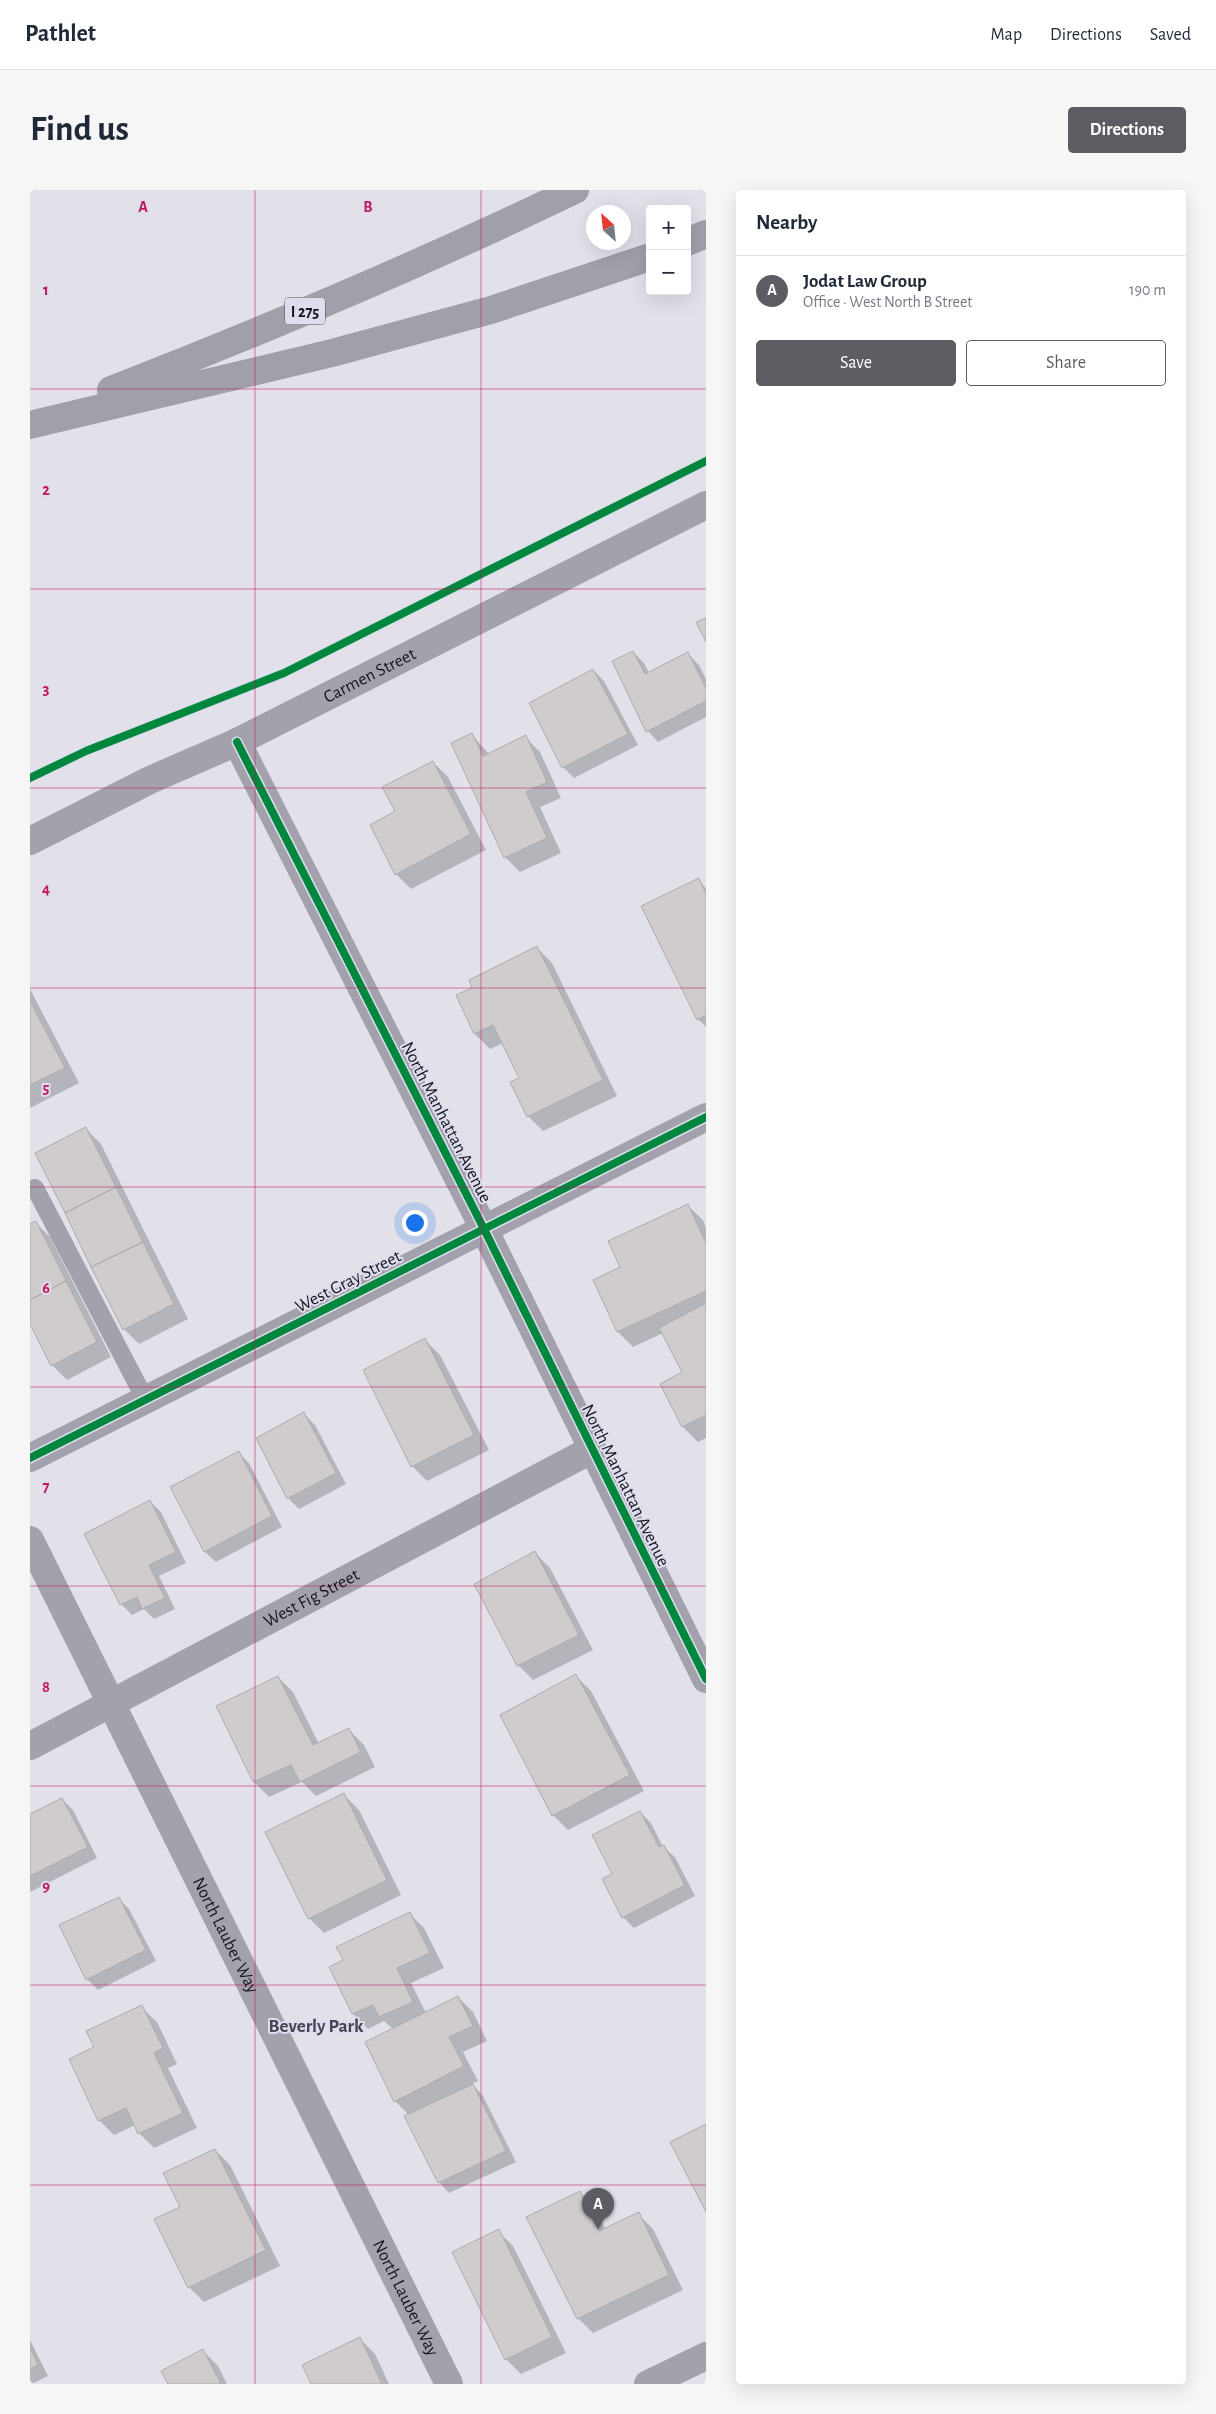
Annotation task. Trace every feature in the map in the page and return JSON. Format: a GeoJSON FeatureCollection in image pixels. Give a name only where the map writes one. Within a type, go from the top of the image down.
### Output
{"type":"FeatureCollection","features":[{"type":"Feature","properties":{"kind":"highway","name":"I 275"},"geometry":{"type":"LineString","coordinates":[[30,421],[200,355],[377,280],[575,190]]}},
{"type":"Feature","properties":{"kind":"highway"},"geometry":{"type":"LineString","coordinates":[[691,240],[706,234]]}},
{"type":"Feature","properties":{"kind":"highway"},"geometry":{"type":"LineString","coordinates":[[30,425],[332,353],[491,310],[646,257]]}},
{"type":"Feature","properties":{"kind":"street","name":"Carmen Street"},"geometry":{"type":"LineString","coordinates":[[30,841],[150,780],[237,742],[706,505]]}},
{"type":"Feature","properties":{"kind":"street","name":"North Manhattan Avenue"},"geometry":{"type":"LineString","coordinates":[[237,742],[484,1229],[706,1679]]}},
{"type":"Feature","properties":{"kind":"street","name":"West Gray Street"},"geometry":{"type":"LineString","coordinates":[[30,1458],[706,1117]]}},
{"type":"Feature","properties":{"kind":"street","name":"West Fig Street"},"geometry":{"type":"LineString","coordinates":[[30,1746],[113,1704],[592,1450]]}},
{"type":"Feature","properties":{"kind":"street","name":"North Lauber Way"},"geometry":{"type":"LineString","coordinates":[[30,1540],[449,2384]]}},
{"type":"Feature","properties":{"kind":"street"},"geometry":{"type":"LineString","coordinates":[[648,2384],[706,2356]]}},
{"type":"Feature","properties":{"kind":"lane"},"geometry":{"type":"LineString","coordinates":[[35,1188],[145,1399]]}},
{"type":"Feature","properties":{"kind":"building"},"geometry":{"type":"Polygon","coordinates":[[[706,618],[706,642],[696,622],[706,618]]]}},
{"type":"Feature","properties":{"kind":"building"},"geometry":{"type":"Polygon","coordinates":[[[633,651],[645,674],[688,652],[706,688],[706,701],[646,732],[612,661],[633,651]]]}},
{"type":"Feature","properties":{"kind":"building"},"geometry":{"type":"Polygon","coordinates":[[[593,669],[628,734],[562,768],[529,703],[593,669]]]}},
{"type":"Feature","properties":{"kind":"building"},"geometry":{"type":"Polygon","coordinates":[[[472,733],[483,756],[526,735],[547,782],[526,792],[547,838],[504,858],[451,743],[472,733]]]}},
{"type":"Feature","properties":{"kind":"building"},"geometry":{"type":"Polygon","coordinates":[[[433,761],[471,834],[395,875],[370,825],[395,811],[382,787],[433,761]]]}},
{"type":"Feature","properties":{"kind":"building"},"geometry":{"type":"Polygon","coordinates":[[[699,878],[706,894],[706,1015],[697,1020],[641,906],[699,878]]]}},
{"type":"Feature","properties":{"kind":"building"},"geometry":{"type":"Polygon","coordinates":[[[537,946],[603,1080],[527,1117],[510,1082],[519,1078],[493,1025],[474,1034],[456,995],[472,988],[469,980],[537,946]]]}},
{"type":"Feature","properties":{"kind":"building"},"geometry":{"type":"Polygon","coordinates":[[[30,1001],[65,1068],[30,1085],[30,1001]]]}},
{"type":"Feature","properties":{"kind":"building"},"geometry":{"type":"Polygon","coordinates":[[[86,1127],[116,1187],[65,1213],[35,1153],[86,1127]]]}},
{"type":"Feature","properties":{"kind":"building"},"geometry":{"type":"Polygon","coordinates":[[[116,1187],[143,1242],[91,1267],[65,1213],[116,1187]]]}},
{"type":"Feature","properties":{"kind":"building"},"geometry":{"type":"Polygon","coordinates":[[[688,1204],[706,1243],[706,1291],[617,1332],[593,1280],[620,1267],[608,1241],[688,1204]]]}},
{"type":"Feature","properties":{"kind":"building"},"geometry":{"type":"Polygon","coordinates":[[[36,1221],[66,1281],[30,1300],[30,1224],[36,1221]]]}},
{"type":"Feature","properties":{"kind":"building"},"geometry":{"type":"Polygon","coordinates":[[[143,1242],[174,1304],[123,1330],[91,1267],[143,1242]]]}},
{"type":"Feature","properties":{"kind":"building"},"geometry":{"type":"Polygon","coordinates":[[[66,1281],[97,1342],[51,1366],[30,1324],[30,1300],[66,1281]]]}},
{"type":"Feature","properties":{"kind":"building"},"geometry":{"type":"Polygon","coordinates":[[[706,1303],[706,1415],[682,1427],[660,1384],[682,1372],[659,1328],[706,1303]]]}},
{"type":"Feature","properties":{"kind":"building"},"geometry":{"type":"Polygon","coordinates":[[[425,1338],[474,1435],[411,1467],[363,1370],[425,1338]]]}},
{"type":"Feature","properties":{"kind":"building"},"geometry":{"type":"Polygon","coordinates":[[[304,1412],[336,1473],[287,1499],[256,1438],[304,1412]]]}},
{"type":"Feature","properties":{"kind":"building"},"geometry":{"type":"Polygon","coordinates":[[[239,1451],[272,1516],[204,1552],[170,1487],[239,1451]]]}},
{"type":"Feature","properties":{"kind":"building"},"geometry":{"type":"Polygon","coordinates":[[[150,1500],[176,1552],[149,1565],[165,1598],[142,1609],[137,1597],[120,1605],[84,1534],[150,1500]]]}},
{"type":"Feature","properties":{"kind":"building"},"geometry":{"type":"Polygon","coordinates":[[[535,1551],[579,1635],[517,1666],[474,1584],[535,1551]]]}},
{"type":"Feature","properties":{"kind":"building"},"geometry":{"type":"Polygon","coordinates":[[[576,1674],[630,1775],[552,1816],[500,1715],[576,1674]]]}},
{"type":"Feature","properties":{"kind":"building"},"geometry":{"type":"Polygon","coordinates":[[[278,1676],[313,1745],[349,1728],[361,1752],[300,1782],[291,1765],[253,1782],[216,1706],[278,1676]]]}},
{"type":"Feature","properties":{"kind":"building"},"geometry":{"type":"Polygon","coordinates":[[[344,1793],[387,1880],[308,1919],[265,1832],[344,1793]]]}},
{"type":"Feature","properties":{"kind":"building"},"geometry":{"type":"Polygon","coordinates":[[[62,1798],[88,1847],[30,1876],[30,1814],[62,1798]]]}},
{"type":"Feature","properties":{"kind":"building"},"geometry":{"type":"Polygon","coordinates":[[[640,1811],[659,1847],[664,1845],[685,1885],[622,1918],[602,1879],[612,1874],[592,1835],[640,1811]]]}},
{"type":"Feature","properties":{"kind":"building"},"geometry":{"type":"Polygon","coordinates":[[[119,1897],[146,1950],[86,1980],[59,1925],[119,1897]]]}},
{"type":"Feature","properties":{"kind":"building"},"geometry":{"type":"Polygon","coordinates":[[[410,1912],[430,1953],[397,1968],[413,2002],[379,2017],[373,2005],[352,2014],[329,1967],[343,1960],[336,1947],[410,1912]]]}},
{"type":"Feature","properties":{"kind":"building"},"geometry":{"type":"Polygon","coordinates":[[[458,1996],[473,2026],[449,2037],[464,2066],[394,2102],[365,2042],[458,1996]]]}},
{"type":"Feature","properties":{"kind":"building"},"geometry":{"type":"Polygon","coordinates":[[[142,2005],[163,2048],[154,2053],[183,2113],[138,2134],[126,2108],[98,2121],[69,2059],[94,2047],[86,2031],[142,2005]]]}},
{"type":"Feature","properties":{"kind":"building"},"geometry":{"type":"Polygon","coordinates":[[[473,2084],[506,2151],[438,2183],[404,2116],[473,2084]]]}},
{"type":"Feature","properties":{"kind":"building"},"geometry":{"type":"Polygon","coordinates":[[[706,2124],[706,2212],[670,2142],[706,2124]]]}},
{"type":"Feature","properties":{"kind":"building"},"geometry":{"type":"Polygon","coordinates":[[[215,2149],[266,2250],[188,2288],[154,2219],[180,2207],[163,2173],[215,2149]]]}},
{"type":"Feature","properties":{"kind":"building"},"geometry":{"type":"Polygon","coordinates":[[[580,2191],[599,2231],[639,2212],[669,2275],[577,2319],[526,2217],[580,2191]]]}},
{"type":"Feature","properties":{"kind":"building"},"geometry":{"type":"Polygon","coordinates":[[[499,2229],[552,2337],[505,2360],[452,2252],[499,2229]]]}},
{"type":"Feature","properties":{"kind":"building"},"geometry":{"type":"Polygon","coordinates":[[[360,2337],[382,2384],[311,2384],[302,2365],[360,2337]]]}},
{"type":"Feature","properties":{"kind":"building"},"geometry":{"type":"Polygon","coordinates":[[[30,2348],[38,2365],[30,2369],[30,2348]]]}},
{"type":"Feature","properties":{"kind":"building"},"geometry":{"type":"Polygon","coordinates":[[[203,2349],[221,2384],[168,2384],[161,2371],[203,2349]]]}},
{"type":"Feature","properties":{"kind":"cycle path"},"geometry":{"type":"LineString","coordinates":[[30,778],[86,751],[284,673],[706,461]]}},
{"type":"Feature","properties":{"kind":"cycle path"},"geometry":{"type":"LineString","coordinates":[[237,742],[484,1229],[706,1679]]}},
{"type":"Feature","properties":{"kind":"cycle path"},"geometry":{"type":"LineString","coordinates":[[30,1458],[706,1117]]}},
{"type":"Feature","properties":{"kind":"place","name":"Jodat Law Group"},"geometry":{"type":"Point","coordinates":[598,2229]}},
{"type":"Feature","properties":{"kind":"district","name":"Beverly Park"},"geometry":{"type":"Point","coordinates":[316,2025]}}]}
